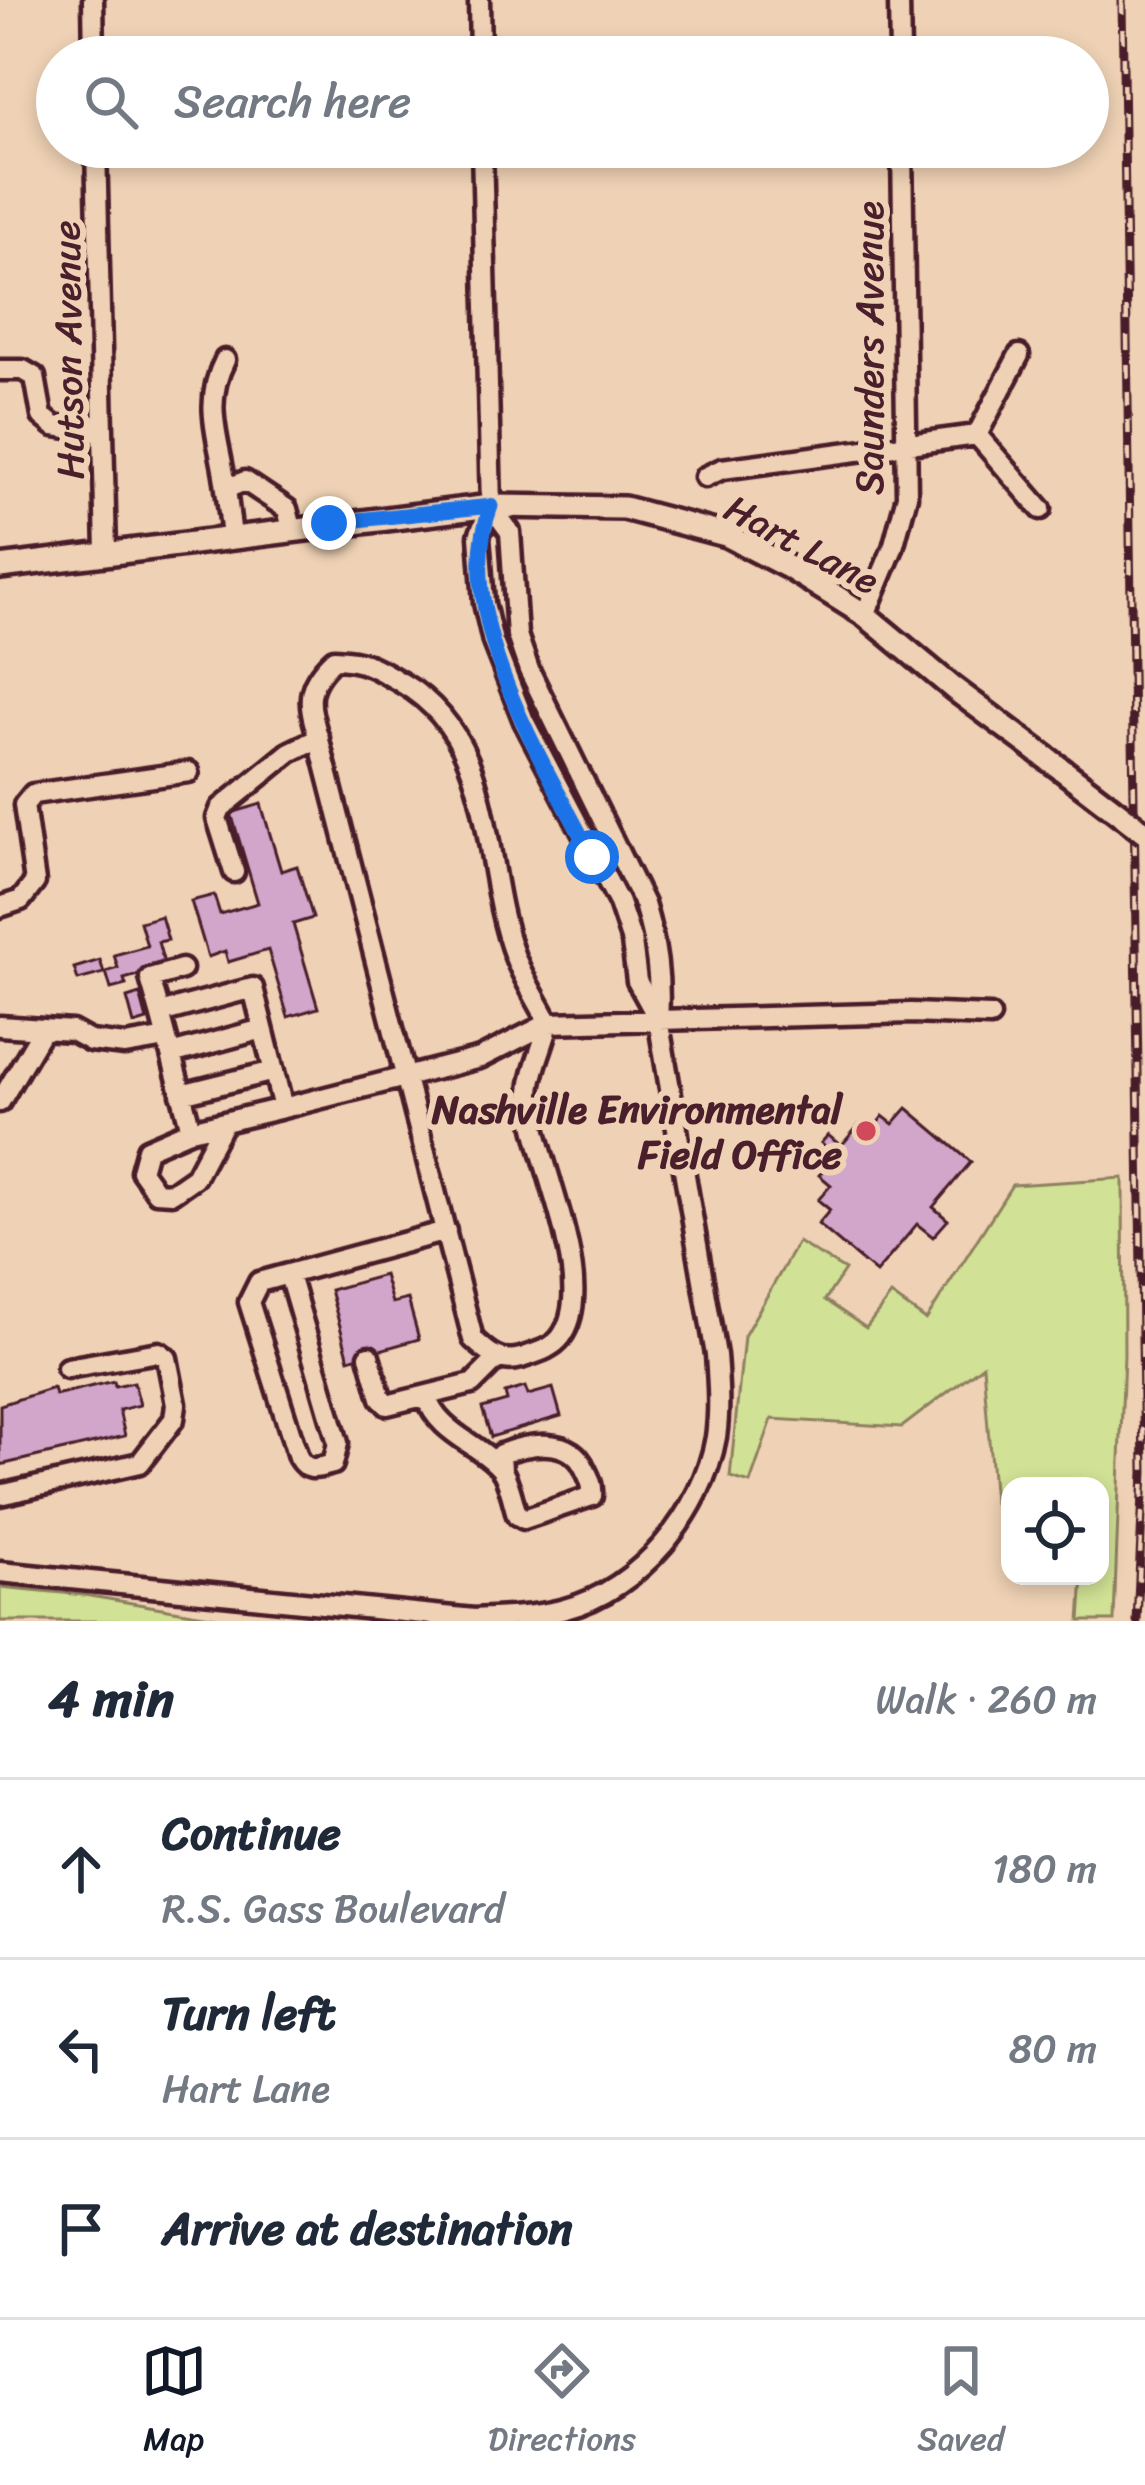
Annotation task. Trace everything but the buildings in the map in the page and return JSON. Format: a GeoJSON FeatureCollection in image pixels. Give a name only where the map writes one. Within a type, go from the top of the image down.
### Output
{"type":"FeatureCollection","features":[{"type":"Feature","properties":{"kind":"main road","name":"Hart Lane"},"geometry":{"type":"LineString","coordinates":[[0,567],[491,506],[624,508],[661,516],[726,536],[790,568],[865,615],[952,688],[1145,833]]}},
{"type":"Feature","properties":{"kind":"street"},"geometry":{"type":"LineString","coordinates":[[93,0],[94,36]]}},
{"type":"Feature","properties":{"kind":"street"},"geometry":{"type":"LineString","coordinates":[[479,0],[480,36]]}},
{"type":"Feature","properties":{"kind":"street"},"geometry":{"type":"LineString","coordinates":[[898,0],[899,36]]}},
{"type":"Feature","properties":{"kind":"street","name":"Hutson Avenue"},"geometry":{"type":"LineString","coordinates":[[97,168],[106,552]]}},
{"type":"Feature","properties":{"kind":"street"},"geometry":{"type":"LineString","coordinates":[[483,168],[491,506],[479,538],[484,603],[493,642],[524,721],[619,903],[632,942],[637,982],[658,1019]]}},
{"type":"Feature","properties":{"kind":"street","name":"Saunders Avenue"},"geometry":{"type":"LineString","coordinates":[[865,615],[893,548],[907,496],[902,168]]}},
{"type":"Feature","properties":{"kind":"street"},"geometry":{"type":"LineString","coordinates":[[977,435],[1019,355]]}},
{"type":"Feature","properties":{"kind":"street"},"geometry":{"type":"LineString","coordinates":[[225,360],[216,376],[211,418],[232,536]]}},
{"type":"Feature","properties":{"kind":"street"},"geometry":{"type":"LineString","coordinates":[[0,370],[23,370],[35,377],[42,416],[54,427],[103,433]]}},
{"type":"Feature","properties":{"kind":"street"},"geometry":{"type":"LineString","coordinates":[[705,476],[722,469],[977,435]]}},
{"type":"Feature","properties":{"kind":"street"},"geometry":{"type":"LineString","coordinates":[[977,435],[1041,509]]}},
{"type":"Feature","properties":{"kind":"street"},"geometry":{"type":"LineString","coordinates":[[226,489],[245,481],[255,485],[287,508],[292,528]]}},
{"type":"Feature","properties":{"kind":"street"},"geometry":{"type":"LineString","coordinates":[[0,1572],[473,1619],[567,1609],[608,1592],[644,1564],[675,1529],[702,1486],[716,1439],[716,1354],[658,1019],[661,977],[644,904],[529,670],[517,635],[509,532],[491,506]]}},
{"type":"Feature","properties":{"kind":"street"},"geometry":{"type":"LineString","coordinates":[[334,659],[364,660],[420,694],[460,740],[484,808],[515,958],[549,1023],[530,1088],[535,1136],[561,1210],[572,1282],[571,1318],[560,1340],[510,1361],[473,1339],[319,738],[309,698],[314,678],[334,659]]}},
{"type":"Feature","properties":{"kind":"street"},"geometry":{"type":"LineString","coordinates":[[233,872],[217,818],[221,808],[290,752],[319,738]]}},
{"type":"Feature","properties":{"kind":"street"},"geometry":{"type":"LineString","coordinates":[[0,806],[23,805],[42,790],[189,772]]}},
{"type":"Feature","properties":{"kind":"street"},"geometry":{"type":"LineString","coordinates":[[0,907],[21,900],[34,882],[23,805]]}},
{"type":"Feature","properties":{"kind":"street"},"geometry":{"type":"LineString","coordinates":[[182,969],[150,978],[190,1130]]}},
{"type":"Feature","properties":{"kind":"street"},"geometry":{"type":"LineString","coordinates":[[160,1013],[253,988],[283,1108]]}},
{"type":"Feature","properties":{"kind":"street"},"geometry":{"type":"LineString","coordinates":[[224,1122],[195,1177],[172,1193],[156,1192],[141,1171],[147,1148],[190,1130],[480,1058],[549,1023],[911,1013],[990,1016]]}},
{"type":"Feature","properties":{"kind":"street"},"geometry":{"type":"LineString","coordinates":[[0,1026],[72,1031],[90,1041],[125,1045],[166,1038],[165,1034]]}},
{"type":"Feature","properties":{"kind":"street"},"geometry":{"type":"LineString","coordinates":[[0,1102],[43,1029]]}},
{"type":"Feature","properties":{"kind":"street"},"geometry":{"type":"LineString","coordinates":[[170,1054],[263,1029]]}},
{"type":"Feature","properties":{"kind":"street"},"geometry":{"type":"LineString","coordinates":[[181,1094],[274,1071]]}},
{"type":"Feature","properties":{"kind":"street"},"geometry":{"type":"LineString","coordinates":[[290,1275],[338,1443],[333,1464],[313,1470],[298,1457],[249,1302],[259,1282],[446,1231]]}},
{"type":"Feature","properties":{"kind":"street"},"geometry":{"type":"LineString","coordinates":[[0,1495],[140,1463],[174,1419],[176,1404],[167,1358],[159,1352],[67,1368]]}},
{"type":"Feature","properties":{"kind":"street"},"geometry":{"type":"LineString","coordinates":[[369,1356],[380,1398],[387,1405],[472,1384],[498,1358]]}},
{"type":"Feature","properties":{"kind":"street"},"geometry":{"type":"LineString","coordinates":[[426,1396],[431,1411],[460,1440],[502,1471],[517,1515],[524,1519],[592,1496],[580,1456],[569,1447],[519,1447],[501,1454],[502,1471]]}},
{"type":"Feature","properties":{"kind":"green space"},"geometry":{"type":"Polygon","coordinates":[[[1123,1178],[1124,1354],[1114,1621],[1080,1621],[1082,1585],[1109,1585],[1109,1477],[1001,1477],[1001,1505],[994,1503],[983,1365],[902,1427],[772,1419],[750,1483],[730,1477],[744,1336],[798,1242],[845,1270],[825,1300],[866,1328],[891,1295],[926,1320],[1012,1185],[1123,1178]]]}},
{"type":"Feature","properties":{"kind":"green space"},"geometry":{"type":"Polygon","coordinates":[[[0,1587],[84,1595],[240,1621],[0,1621],[0,1587]]]}},
{"type":"Feature","properties":{"kind":"railway"},"geometry":{"type":"LineString","coordinates":[[1122,0],[1144,1472],[1137,1621]]}},
{"type":"Feature","properties":{"kind":"place","name":"Nashville Environmental Field Office"},"geometry":{"type":"Point","coordinates":[866,1131]}},
{"type":"Feature","properties":{"kind":"route"},"geometry":{"type":"LineString","coordinates":[[329,523],[491,506],[479,538],[484,603],[493,642],[524,721],[592,857]]}}]}
